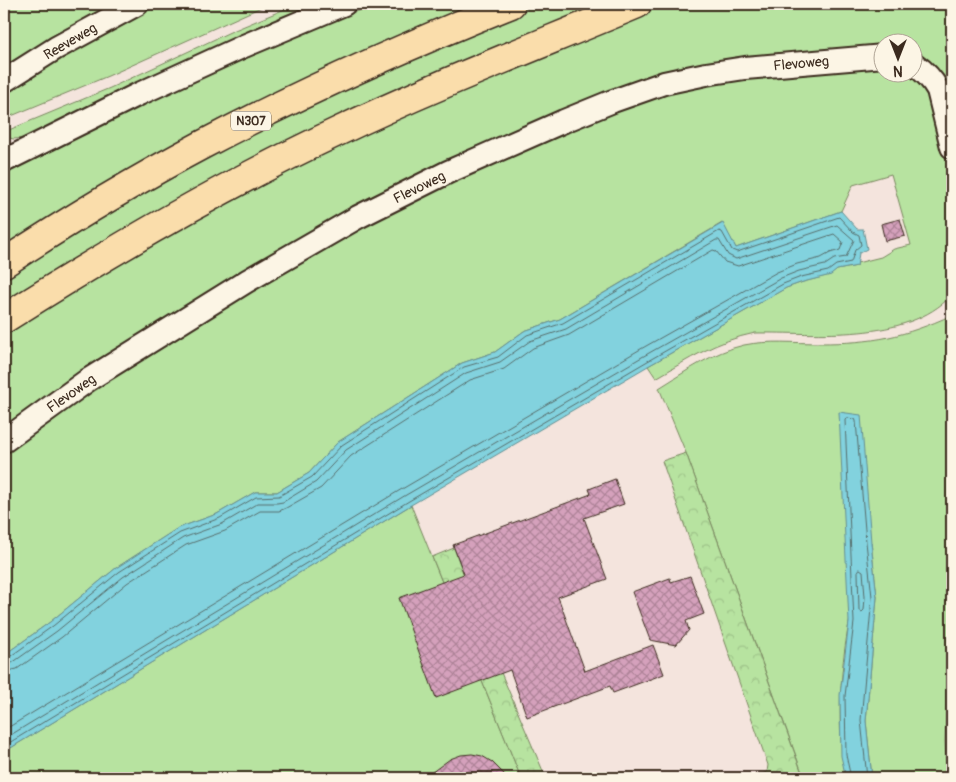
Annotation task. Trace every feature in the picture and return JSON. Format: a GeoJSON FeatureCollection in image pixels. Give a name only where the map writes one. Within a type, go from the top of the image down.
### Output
{"type":"FeatureCollection","features":[{"type":"Feature","properties":{"kind":"highway","name":"N307"},"geometry":{"type":"LineString","coordinates":[[4,263],[72,219],[202,145],[379,60],[511,4]]}},
{"type":"Feature","properties":{"kind":"highway"},"geometry":{"type":"LineString","coordinates":[[4,319],[90,264],[178,214],[313,144],[504,58],[637,4]]}},
{"type":"Feature","properties":{"kind":"street","name":"Reeveweg"},"geometry":{"type":"LineString","coordinates":[[4,80],[94,26],[137,4]]}},
{"type":"Feature","properties":{"kind":"street"},"geometry":{"type":"LineString","coordinates":[[4,161],[139,94],[235,50],[344,4]]}},
{"type":"Feature","properties":{"kind":"street","name":"Flevoweg"},"geometry":{"type":"LineString","coordinates":[[4,441],[88,380],[247,282],[358,217],[448,172],[564,121],[664,83],[745,68],[874,57]]}},
{"type":"Feature","properties":{"kind":"street"},"geometry":{"type":"LineString","coordinates":[[924,71],[934,82],[938,90],[952,147]]}},
{"type":"Feature","properties":{"kind":"green space"},"geometry":{"type":"Polygon","coordinates":[[[4,4],[109,4],[4,66],[4,4]]]}},
{"type":"Feature","properties":{"kind":"green space"},"geometry":{"type":"Polygon","coordinates":[[[160,4],[268,4],[108,76],[4,119],[4,93],[160,4]]]}},
{"type":"Feature","properties":{"kind":"green space"},"geometry":{"type":"Polygon","coordinates":[[[297,4],[314,4],[207,50],[26,138],[13,139],[4,136],[4,132],[110,88],[230,32],[297,4]]]}},
{"type":"Feature","properties":{"kind":"green space"},"geometry":{"type":"Polygon","coordinates":[[[375,4],[491,4],[4,253],[4,173],[208,74],[375,4]]]}},
{"type":"Feature","properties":{"kind":"green space"},"geometry":{"type":"Polygon","coordinates":[[[537,4],[618,4],[4,310],[4,272],[199,156],[509,14],[537,4]]]}},
{"type":"Feature","properties":{"kind":"green space"},"geometry":{"type":"Polygon","coordinates":[[[660,4],[952,4],[952,109],[924,68],[924,32],[874,32],[874,49],[574,107],[4,429],[4,329],[214,203],[570,40],[660,4]]]}},
{"type":"Feature","properties":{"kind":"green space"},"geometry":{"type":"Polygon","coordinates":[[[874,65],[874,82],[921,82],[931,98],[952,180],[952,295],[933,311],[910,321],[885,328],[859,332],[755,333],[741,336],[715,346],[656,378],[648,366],[786,288],[830,275],[837,270],[857,266],[857,263],[881,257],[894,249],[911,245],[891,174],[853,185],[841,211],[736,248],[722,223],[560,319],[524,331],[495,352],[462,363],[338,442],[309,473],[277,492],[255,492],[217,514],[178,528],[116,568],[50,622],[4,655],[4,451],[112,375],[320,250],[455,180],[639,101],[704,83],[874,65]]]}},
{"type":"Feature","properties":{"kind":"green space"},"geometry":{"type":"Polygon","coordinates":[[[952,315],[952,570],[945,741],[947,778],[872,778],[866,721],[877,597],[871,542],[853,603],[843,661],[840,721],[846,778],[804,778],[686,453],[659,388],[710,357],[744,345],[772,342],[839,343],[872,340],[919,329],[952,315]]]}},
{"type":"Feature","properties":{"kind":"green space"},"geometry":{"type":"Polygon","coordinates":[[[686,453],[804,778],[750,778],[767,772],[768,765],[662,461],[686,453]]]}},
{"type":"Feature","properties":{"kind":"green space"},"geometry":{"type":"Polygon","coordinates":[[[411,505],[521,778],[4,778],[4,752],[411,505]]]}},
{"type":"Feature","properties":{"kind":"green space"},"geometry":{"type":"Polygon","coordinates":[[[454,548],[490,647],[546,778],[521,778],[432,557],[454,548]]]}},
{"type":"Feature","properties":{"kind":"water"},"geometry":{"type":"Polygon","coordinates":[[[841,211],[857,229],[863,229],[867,249],[859,253],[857,266],[837,270],[831,275],[786,288],[648,366],[411,505],[4,752],[4,655],[50,622],[116,568],[178,528],[217,514],[255,492],[277,492],[309,473],[338,442],[462,363],[495,352],[524,331],[560,319],[723,223],[736,248],[841,211]]]}},
{"type":"Feature","properties":{"kind":"water"},"geometry":{"type":"Polygon","coordinates":[[[839,412],[861,415],[877,597],[866,721],[872,778],[846,778],[841,756],[840,695],[849,622],[839,412]]]}},
{"type":"Feature","properties":{"kind":"building"},"geometry":{"type":"Polygon","coordinates":[[[900,219],[905,236],[885,241],[881,224],[900,219]]]}},
{"type":"Feature","properties":{"kind":"building"},"geometry":{"type":"Polygon","coordinates":[[[615,479],[624,504],[584,518],[607,579],[558,597],[585,671],[653,645],[664,674],[613,693],[610,686],[527,717],[510,670],[436,698],[399,598],[464,574],[453,545],[591,494],[589,489],[615,479]]]}},
{"type":"Feature","properties":{"kind":"building"},"geometry":{"type":"Polygon","coordinates":[[[690,576],[704,614],[686,621],[689,630],[676,645],[650,640],[632,592],[670,578],[671,582],[690,576]]]}},
{"type":"Feature","properties":{"kind":"building"},"geometry":{"type":"Polygon","coordinates":[[[472,754],[482,756],[492,762],[508,778],[424,778],[450,759],[472,754]]]}}]}
